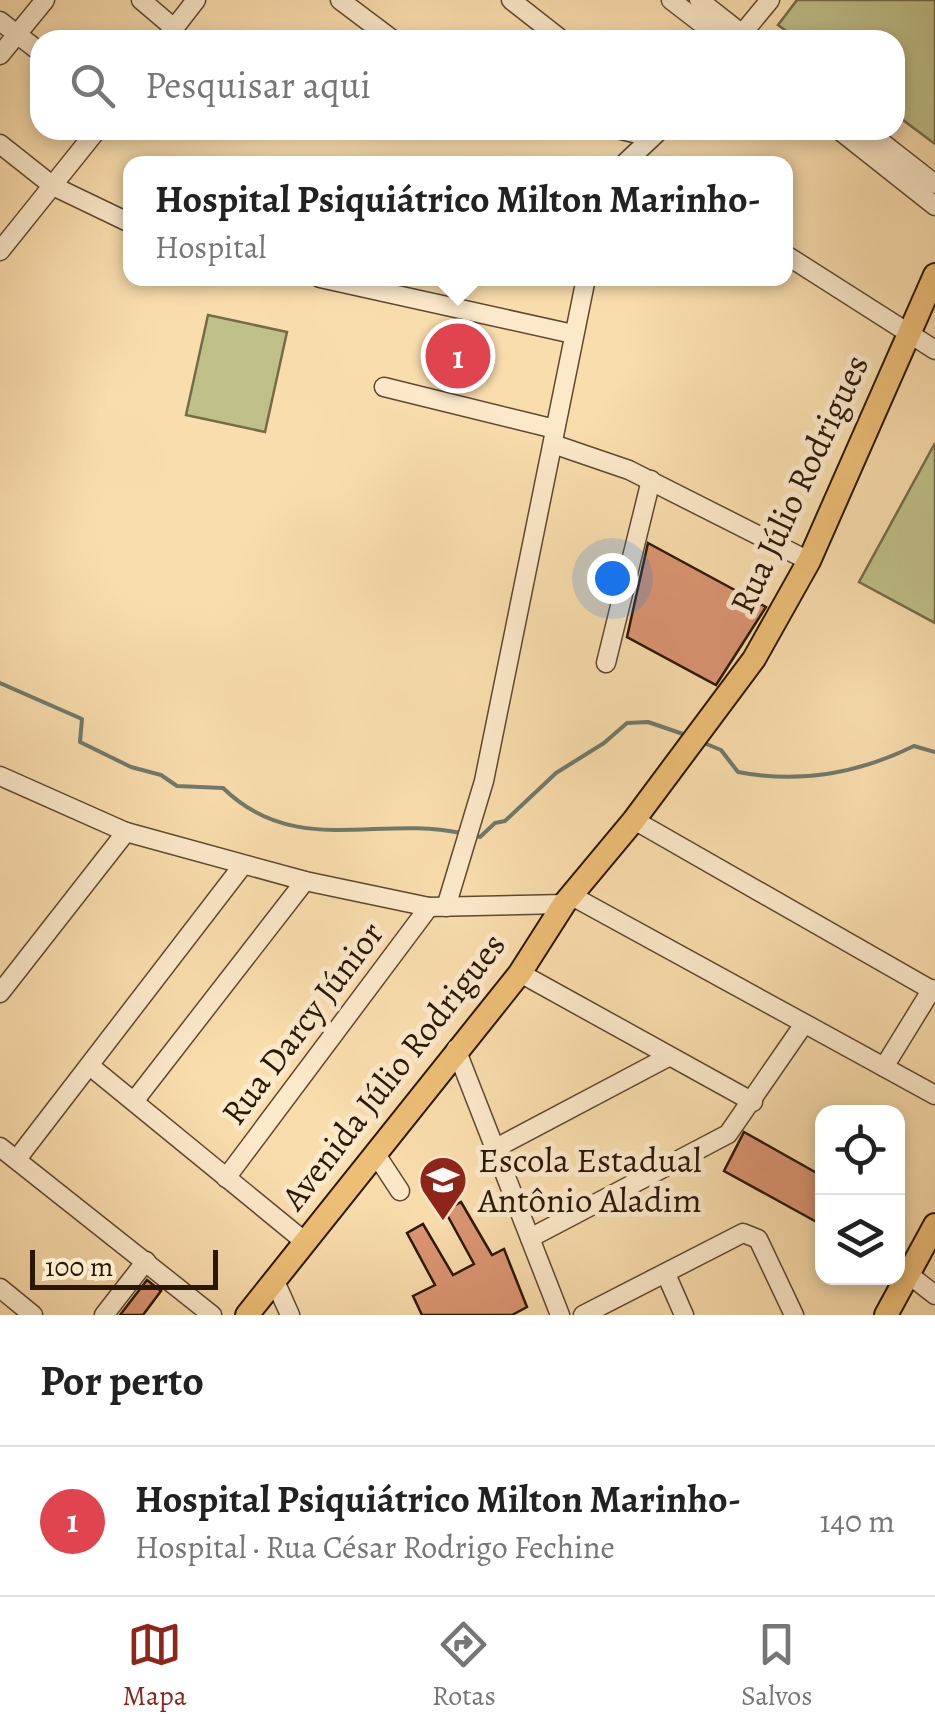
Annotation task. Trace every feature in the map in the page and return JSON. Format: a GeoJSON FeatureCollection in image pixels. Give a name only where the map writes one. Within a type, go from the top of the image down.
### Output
{"type":"FeatureCollection","features":[{"type":"Feature","properties":{"kind":"main road","name":"Rua Júlio Rodrigues"},"geometry":{"type":"LineString","coordinates":[[568,900],[634,820],[754,658],[809,561],[935,275]]}},
{"type":"Feature","properties":{"kind":"main road","name":"Avenida Júlio Rodrigues"},"geometry":{"type":"LineString","coordinates":[[274,1280],[316,1234],[456,1049],[520,973],[568,900]]}},
{"type":"Feature","properties":{"kind":"main road"},"geometry":{"type":"LineString","coordinates":[[886,1315],[935,1225]]}},
{"type":"Feature","properties":{"kind":"main road"},"geometry":{"type":"LineString","coordinates":[[247,1315],[274,1280]]}},
{"type":"Feature","properties":{"kind":"street"},"geometry":{"type":"LineString","coordinates":[[0,55],[45,0]]}},
{"type":"Feature","properties":{"kind":"street"},"geometry":{"type":"LineString","coordinates":[[141,0],[166,30]]}},
{"type":"Feature","properties":{"kind":"street"},"geometry":{"type":"LineString","coordinates":[[172,30],[196,0]]}},
{"type":"Feature","properties":{"kind":"street"},"geometry":{"type":"LineString","coordinates":[[340,0],[380,30]]}},
{"type":"Feature","properties":{"kind":"street"},"geometry":{"type":"LineString","coordinates":[[511,0],[549,30]]}},
{"type":"Feature","properties":{"kind":"street"},"geometry":{"type":"LineString","coordinates":[[672,0],[710,30]]}},
{"type":"Feature","properties":{"kind":"street"},"geometry":{"type":"LineString","coordinates":[[699,0],[734,30]]}},
{"type":"Feature","properties":{"kind":"street"},"geometry":{"type":"LineString","coordinates":[[749,30],[770,0]]}},
{"type":"Feature","properties":{"kind":"street"},"geometry":{"type":"LineString","coordinates":[[0,21],[30,45]]}},
{"type":"Feature","properties":{"kind":"street"},"geometry":{"type":"LineString","coordinates":[[0,251],[89,140]]}},
{"type":"Feature","properties":{"kind":"street"},"geometry":{"type":"LineString","coordinates":[[852,140],[935,206]]}},
{"type":"Feature","properties":{"kind":"street"},"geometry":{"type":"LineString","coordinates":[[879,140],[935,184]]}},
{"type":"Feature","properties":{"kind":"street"},"geometry":{"type":"LineString","coordinates":[[0,144],[53,186],[123,220]]}},
{"type":"Feature","properties":{"kind":"street"},"geometry":{"type":"LineString","coordinates":[[793,260],[935,350]]}},
{"type":"Feature","properties":{"kind":"street"},"geometry":{"type":"LineString","coordinates":[[356,286],[573,334]]}},
{"type":"Feature","properties":{"kind":"street","name":"Rua Darcy Júnior"},"geometry":{"type":"LineString","coordinates":[[226,1178],[437,907],[468,836],[584,286]]}},
{"type":"Feature","properties":{"kind":"street"},"geometry":{"type":"LineString","coordinates":[[384,387],[554,436],[651,480],[809,561]]}},
{"type":"Feature","properties":{"kind":"street"},"geometry":{"type":"LineString","coordinates":[[606,663],[651,480]]}},
{"type":"Feature","properties":{"kind":"street"},"geometry":{"type":"LineString","coordinates":[[0,776],[126,832],[305,880],[437,907],[568,900],[935,1095]]}},
{"type":"Feature","properties":{"kind":"street"},"geometry":{"type":"LineString","coordinates":[[634,820],[933,991],[884,1067]]}},
{"type":"Feature","properties":{"kind":"street"},"geometry":{"type":"LineString","coordinates":[[0,993],[126,832]]}},
{"type":"Feature","properties":{"kind":"street"},"geometry":{"type":"LineString","coordinates":[[18,1159],[243,865]]}},
{"type":"Feature","properties":{"kind":"street"},"geometry":{"type":"LineString","coordinates":[[135,1100],[305,880]]}},
{"type":"Feature","properties":{"kind":"street"},"geometry":{"type":"LineString","coordinates":[[520,973],[753,1102]]}},
{"type":"Feature","properties":{"kind":"street"},"geometry":{"type":"LineString","coordinates":[[530,1238],[728,1134],[804,1024]]}},
{"type":"Feature","properties":{"kind":"street"},"geometry":{"type":"LineString","coordinates":[[456,1049],[560,1315]]}},
{"type":"Feature","properties":{"kind":"street"},"geometry":{"type":"LineString","coordinates":[[496,1148],[668,1057]]}},
{"type":"Feature","properties":{"kind":"street"},"geometry":{"type":"LineString","coordinates":[[90,1066],[226,1178],[316,1234]]}},
{"type":"Feature","properties":{"kind":"street"},"geometry":{"type":"LineString","coordinates":[[0,1147],[212,1315]]}},
{"type":"Feature","properties":{"kind":"street"},"geometry":{"type":"LineString","coordinates":[[375,1153],[400,1191]]}},
{"type":"Feature","properties":{"kind":"street"},"geometry":{"type":"LineString","coordinates":[[582,1315],[734,1236],[752,1234],[758,1239],[794,1315]]}},
{"type":"Feature","properties":{"kind":"street"},"geometry":{"type":"LineString","coordinates":[[104,1315],[146,1261]]}},
{"type":"Feature","properties":{"kind":"street"},"geometry":{"type":"LineString","coordinates":[[666,1274],[684,1315]]}},
{"type":"Feature","properties":{"kind":"street"},"geometry":{"type":"LineString","coordinates":[[908,1274],[935,1295]]}},
{"type":"Feature","properties":{"kind":"street"},"geometry":{"type":"LineString","coordinates":[[274,1280],[290,1315]]}},
{"type":"Feature","properties":{"kind":"street"},"geometry":{"type":"LineString","coordinates":[[0,1288],[34,1315]]}},
{"type":"Feature","properties":{"kind":"green space"},"geometry":{"type":"Polygon","coordinates":[[[797,0],[935,0],[935,144],[905,122],[905,30],[785,30],[778,25],[797,0]]]}},
{"type":"Feature","properties":{"kind":"green space"},"geometry":{"type":"Polygon","coordinates":[[[208,315],[287,332],[265,432],[186,415],[208,315]]]}},
{"type":"Feature","properties":{"kind":"green space"},"geometry":{"type":"Polygon","coordinates":[[[935,443],[935,623],[859,582],[935,443]]]}},
{"type":"Feature","properties":{"kind":"building"},"geometry":{"type":"Polygon","coordinates":[[[648,543],[766,607],[716,685],[627,637],[648,543]]]}},
{"type":"Feature","properties":{"kind":"building"},"geometry":{"type":"Polygon","coordinates":[[[744,1132],[815,1172],[815,1221],[724,1171],[744,1132]]]}},
{"type":"Feature","properties":{"kind":"building"},"geometry":{"type":"Polygon","coordinates":[[[461,1202],[492,1255],[504,1249],[527,1307],[512,1315],[422,1315],[413,1296],[435,1285],[407,1233],[423,1224],[453,1275],[474,1264],[445,1211],[461,1202]]]}},
{"type":"Feature","properties":{"kind":"building"},"geometry":{"type":"Polygon","coordinates":[[[147,1280],[161,1291],[143,1315],[120,1315],[147,1280]]]}},
{"type":"Feature","properties":{"kind":"waterway"},"geometry":{"type":"LineString","coordinates":[[0,683],[82,719],[80,742],[131,767],[161,775],[177,786],[223,788],[250,809],[279,822],[338,830],[398,828],[461,833]]}},
{"type":"Feature","properties":{"kind":"waterway"},"geometry":{"type":"LineString","coordinates":[[475,836],[480,837],[495,823],[505,821],[556,773],[604,743],[627,723],[648,722],[686,735]]}},
{"type":"Feature","properties":{"kind":"waterway"},"geometry":{"type":"LineString","coordinates":[[704,743],[721,750],[738,772],[784,777],[850,770],[914,746],[935,752]]}},
{"type":"Feature","properties":{"kind":"place","name":"Hospital Psiquiátrico Milton Marinho-"},"geometry":{"type":"Point","coordinates":[458,356]}},
{"type":"Feature","properties":{"kind":"place","name":"Escola Estadual Antônio Aladim"},"geometry":{"type":"Point","coordinates":[443,1222]}}]}
